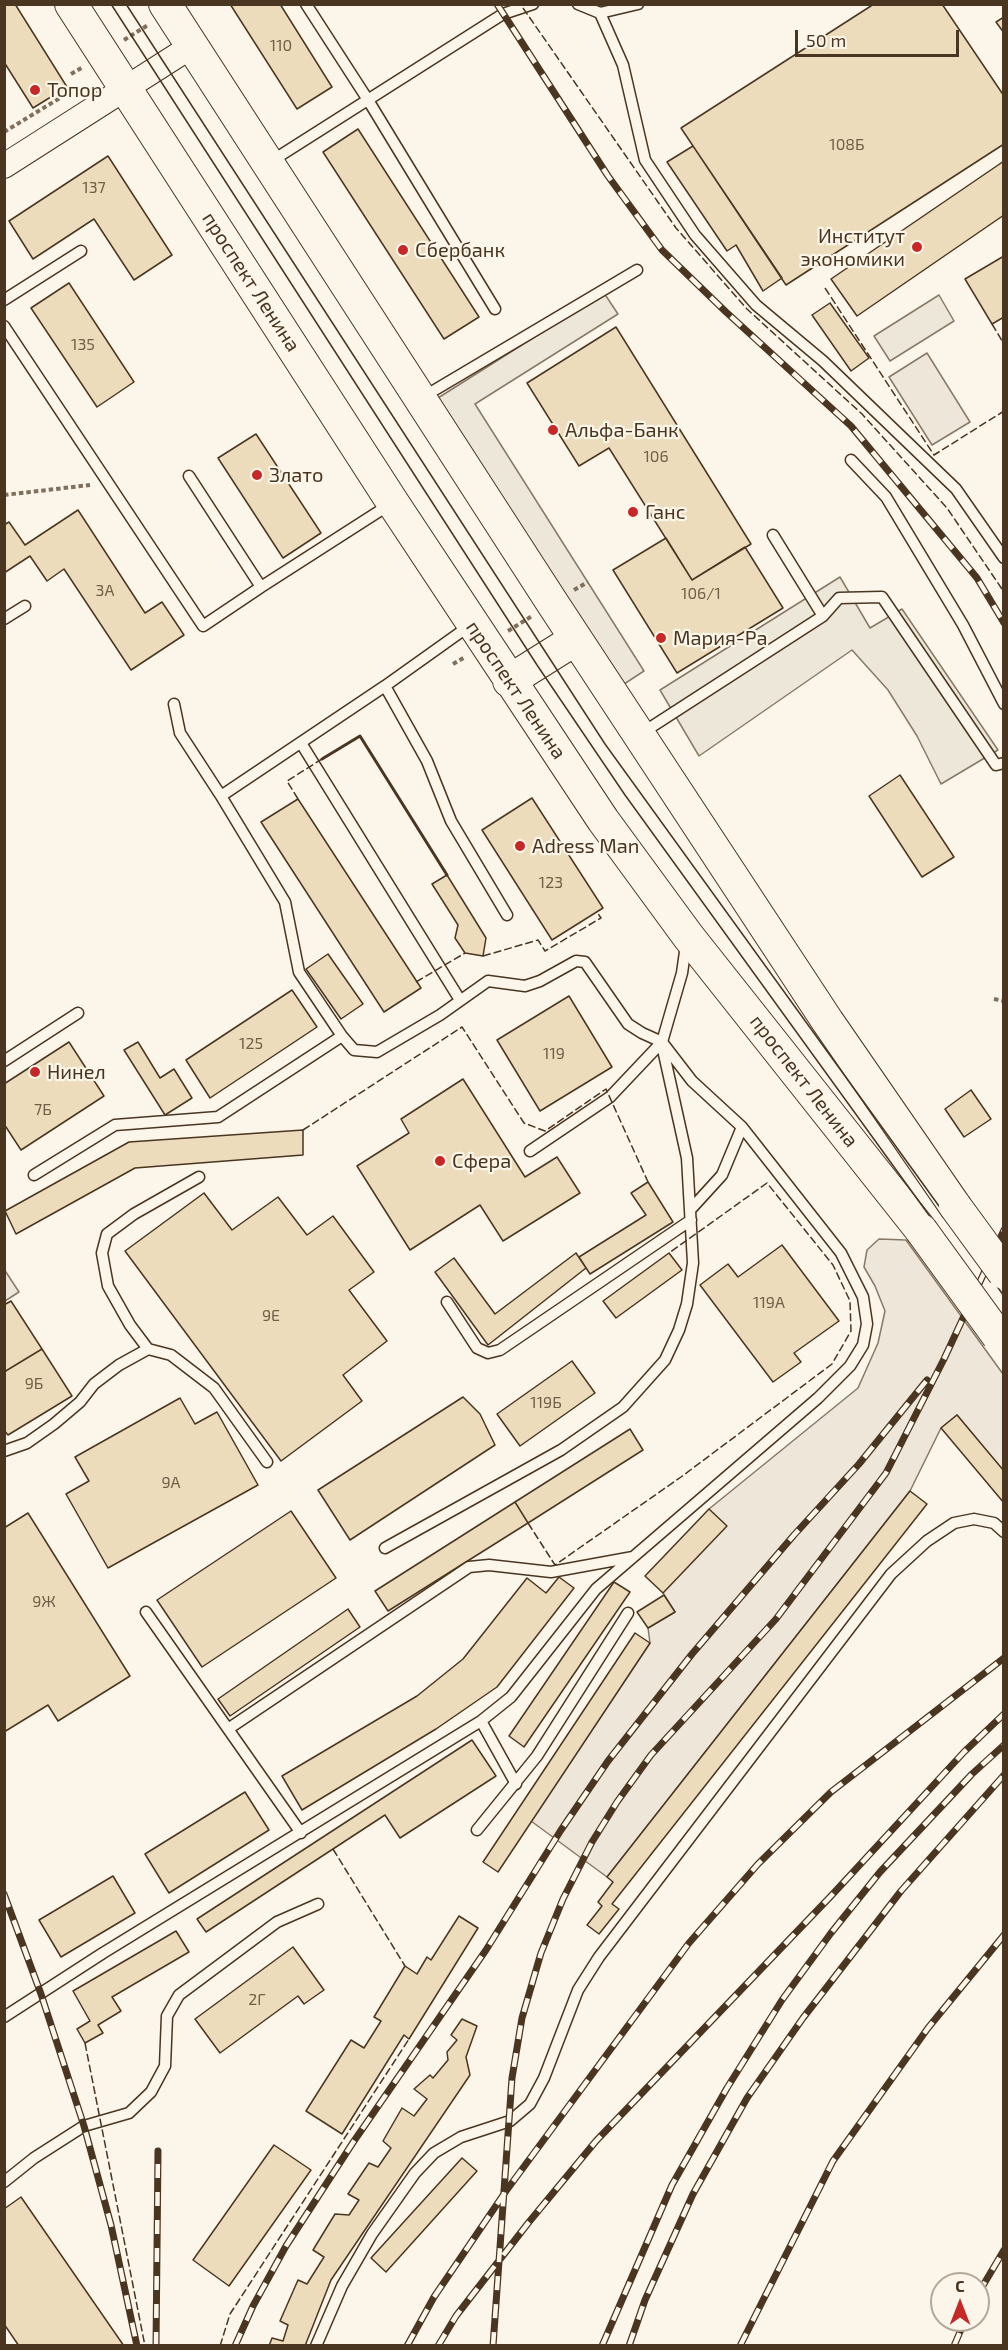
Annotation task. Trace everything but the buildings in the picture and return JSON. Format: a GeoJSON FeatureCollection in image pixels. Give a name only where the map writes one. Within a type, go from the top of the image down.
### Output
{"type":"FeatureCollection","features":[{"type":"Feature","properties":{"kind":"main road","name":"проспект Ленина"},"geometry":{"type":"LineString","coordinates":[[71,4],[479,635],[603,820],[688,936],[921,1230],[1001,1340]]}},
{"type":"Feature","properties":{"kind":"main road"},"geometry":{"type":"LineString","coordinates":[[165,4],[552,604],[828,1022],[1004,1273]]}},
{"type":"Feature","properties":{"kind":"main road"},"geometry":{"type":"LineString","coordinates":[[509,681],[576,639]]}},
{"type":"Feature","properties":{"kind":"street"},"geometry":{"type":"LineString","coordinates":[[4,166],[192,46]]}},
{"type":"Feature","properties":{"kind":"lane"},"geometry":{"type":"LineString","coordinates":[[306,4],[368,100],[495,309]]}},
{"type":"Feature","properties":{"kind":"lane"},"geometry":{"type":"LineString","coordinates":[[267,163],[503,14],[533,4]]}},
{"type":"Feature","properties":{"kind":"lane"},"geometry":{"type":"LineString","coordinates":[[578,4],[600,13],[638,4]]}},
{"type":"Feature","properties":{"kind":"lane"},"geometry":{"type":"LineString","coordinates":[[600,13],[623,65],[645,160],[695,235],[756,304],[823,361],[956,489],[1004,558]]}},
{"type":"Feature","properties":{"kind":"lane"},"geometry":{"type":"LineString","coordinates":[[4,300],[81,251]]}},
{"type":"Feature","properties":{"kind":"lane"},"geometry":{"type":"LineString","coordinates":[[420,399],[636,270]]}},
{"type":"Feature","properties":{"kind":"lane"},"geometry":{"type":"LineString","coordinates":[[5,329],[203,626],[393,503]]}},
{"type":"Feature","properties":{"kind":"lane"},"geometry":{"type":"LineString","coordinates":[[851,460],[886,497],[963,625],[1004,704]]}},
{"type":"Feature","properties":{"kind":"lane"},"geometry":{"type":"LineString","coordinates":[[189,476],[261,587]]}},
{"type":"Feature","properties":{"kind":"lane"},"geometry":{"type":"LineString","coordinates":[[772,535],[823,616]]}},
{"type":"Feature","properties":{"kind":"lane"},"geometry":{"type":"LineString","coordinates":[[639,735],[823,616],[839,598],[882,597],[996,765],[1004,763]]}},
{"type":"Feature","properties":{"kind":"lane"},"geometry":{"type":"LineString","coordinates":[[4,619],[25,606]]}},
{"type":"Feature","properties":{"kind":"lane"},"geometry":{"type":"LineString","coordinates":[[221,796],[384,686],[479,635]]}},
{"type":"Feature","properties":{"kind":"lane"},"geometry":{"type":"LineString","coordinates":[[384,686],[426,761],[451,822],[507,915]]}},
{"type":"Feature","properties":{"kind":"lane"},"geometry":{"type":"LineString","coordinates":[[4,2018],[83,1966],[481,1722],[510,1698],[596,1589],[818,1398],[850,1366],[863,1345],[867,1323],[863,1297],[841,1253],[742,1127],[692,1081],[662,1042],[628,1024],[585,962],[576,961],[540,981],[525,986],[488,981],[440,1015],[377,1053],[354,1050],[298,972],[285,902],[180,733],[174,704]]}},
{"type":"Feature","properties":{"kind":"lane"},"geometry":{"type":"LineString","coordinates":[[301,743],[460,1000]]}},
{"type":"Feature","properties":{"kind":"lane"},"geometry":{"type":"LineString","coordinates":[[530,1151],[610,1097],[662,1042],[682,973],[688,936]]}},
{"type":"Feature","properties":{"kind":"lane"},"geometry":{"type":"LineString","coordinates":[[4,1061],[78,1013]]}},
{"type":"Feature","properties":{"kind":"lane"},"geometry":{"type":"LineString","coordinates":[[34,1175],[115,1125],[218,1116],[342,1036]]}},
{"type":"Feature","properties":{"kind":"lane"},"geometry":{"type":"LineString","coordinates":[[385,1548],[561,1450],[623,1407],[665,1360],[679,1330],[687,1304],[693,1263],[687,1158],[662,1042]]}},
{"type":"Feature","properties":{"kind":"lane"},"geometry":{"type":"LineString","coordinates":[[447,1302],[477,1348],[488,1353],[501,1350],[691,1215],[722,1175],[742,1127]]}},
{"type":"Feature","properties":{"kind":"lane"},"geometry":{"type":"LineString","coordinates":[[199,1177],[135,1214],[107,1234],[102,1253],[108,1286],[130,1325],[148,1349],[171,1355],[214,1388],[267,1462]]}},
{"type":"Feature","properties":{"kind":"lane"},"geometry":{"type":"LineString","coordinates":[[4,1451],[27,1443],[54,1424],[80,1402],[94,1384],[119,1365],[148,1349]]}},
{"type":"Feature","properties":{"kind":"lane"},"geometry":{"type":"LineString","coordinates":[[316,2346],[342,2286],[415,2173],[434,2153],[461,2137],[510,2121],[530,2104],[544,2078],[578,1990],[599,1957],[891,1574],[927,1541],[954,1523],[974,1518],[994,1522],[1004,1532]]}},
{"type":"Feature","properties":{"kind":"lane"},"geometry":{"type":"LineString","coordinates":[[228,1730],[469,1567],[489,1565],[551,1572],[633,1557]]}},
{"type":"Feature","properties":{"kind":"lane"},"geometry":{"type":"LineString","coordinates":[[146,1612],[301,1833]]}},
{"type":"Feature","properties":{"kind":"lane"},"geometry":{"type":"LineString","coordinates":[[477,1830],[537,1756],[628,1613]]}},
{"type":"Feature","properties":{"kind":"lane"},"geometry":{"type":"LineString","coordinates":[[481,1722],[516,1784]]}},
{"type":"Feature","properties":{"kind":"lane"},"geometry":{"type":"LineString","coordinates":[[4,2182],[34,2158],[84,2126],[129,2113],[152,2092],[165,2066],[167,2016],[179,1995],[277,1922],[318,1904]]}},
{"type":"Feature","properties":{"kind":"path"},"geometry":{"type":"LineString","coordinates":[[4,132],[78,87]]}},
{"type":"Feature","properties":{"kind":"path"},"geometry":{"type":"LineString","coordinates":[[4,495],[107,483]]}},
{"type":"Feature","properties":{"kind":"path"},"geometry":{"type":"LineString","coordinates":[[453,664],[479,635],[552,604],[588,582]]}},
{"type":"Feature","properties":{"kind":"path"},"geometry":{"type":"LineString","coordinates":[[994,999],[1004,1001]]}},
{"type":"Feature","properties":{"kind":"shaded area"},"geometry":{"type":"Polygon","coordinates":[[[604,293],[618,314],[475,404],[644,671],[621,686],[438,398],[604,293]]]}},
{"type":"Feature","properties":{"kind":"shaded area"},"geometry":{"type":"Polygon","coordinates":[[[939,295],[954,321],[890,361],[874,336],[939,295]]]}},
{"type":"Feature","properties":{"kind":"shaded area"},"geometry":{"type":"Polygon","coordinates":[[[927,353],[970,422],[932,445],[889,377],[927,353]]]}},
{"type":"Feature","properties":{"kind":"shaded area"},"geometry":{"type":"Polygon","coordinates":[[[840,577],[870,628],[902,609],[998,750],[941,784],[917,736],[888,690],[852,650],[699,756],[660,690],[840,577]]]}},
{"type":"Feature","properties":{"kind":"shaded area"},"geometry":{"type":"Polygon","coordinates":[[[879,1239],[906,1240],[1003,1374],[1003,1471],[957,1415],[941,1428],[910,1491],[607,1877],[531,1821],[650,1643],[648,1628],[675,1612],[663,1593],[709,1509],[858,1388],[878,1343],[885,1311],[864,1267],[867,1250],[879,1239]]]}},
{"type":"Feature","properties":{"kind":"shaded area"},"geometry":{"type":"Polygon","coordinates":[[[4,1269],[19,1292],[5,1301],[4,1300],[4,1269]]]}},
{"type":"Feature","properties":{"kind":"tram line"},"geometry":{"type":"LineString","coordinates":[[111,4],[537,665],[625,795],[1004,1319]]}},
{"type":"Feature","properties":{"kind":"tram line"},"geometry":{"type":"LineString","coordinates":[[126,4],[605,744],[1004,1296]]}},
{"type":"Feature","properties":{"kind":"railway"},"geometry":{"type":"LineString","coordinates":[[497,4],[608,176],[662,250],[851,426],[977,578],[1004,623]]}},
{"type":"Feature","properties":{"kind":"railway"},"geometry":{"type":"LineString","coordinates":[[493,2346],[512,2078],[522,2018],[541,1953],[563,1899],[592,1842],[651,1755],[776,1619],[886,1473],[944,1359],[1004,1230]]}},
{"type":"Feature","properties":{"kind":"railway"},"geometry":{"type":"LineString","coordinates":[[235,2346],[253,2306],[286,2246],[354,2141],[486,1950],[561,1830],[608,1761],[692,1654],[794,1535],[859,1464],[927,1380]]}},
{"type":"Feature","properties":{"kind":"railway"},"geometry":{"type":"LineString","coordinates":[[407,2346],[434,2297],[506,2191],[689,1943],[758,1864],[831,1792],[1004,1658]]}},
{"type":"Feature","properties":{"kind":"railway"},"geometry":{"type":"LineString","coordinates":[[438,2346],[456,2316],[596,2141],[831,1896],[964,1752],[1004,1714]]}},
{"type":"Feature","properties":{"kind":"railway"},"geometry":{"type":"LineString","coordinates":[[602,2346],[672,2185],[727,2088],[782,2000],[831,1933],[880,1872],[972,1774],[1004,1745]]}},
{"type":"Feature","properties":{"kind":"railway"},"geometry":{"type":"LineString","coordinates":[[629,2346],[645,2300],[693,2194],[747,2098],[803,2018],[901,1891],[1004,1775]]}},
{"type":"Feature","properties":{"kind":"railway"},"geometry":{"type":"LineString","coordinates":[[4,1894],[41,1994],[84,2126],[111,2225],[137,2346]]}},
{"type":"Feature","properties":{"kind":"railway"},"geometry":{"type":"LineString","coordinates":[[740,2346],[833,2161],[928,2028],[1004,1935]]}},
{"type":"Feature","properties":{"kind":"railway"},"geometry":{"type":"LineString","coordinates":[[156,2346],[158,2151]]}},
{"type":"Feature","properties":{"kind":"railway"},"geometry":{"type":"LineString","coordinates":[[990,2274],[1004,2250]]}},
{"type":"Feature","properties":{"kind":"railway"},"geometry":{"type":"LineString","coordinates":[[954,2346],[960,2332]]}},
{"type":"Feature","properties":{"kind":"fence"},"geometry":{"type":"LineString","coordinates":[[523,8],[676,228],[747,309],[862,414],[947,508],[1004,592]]}},
{"type":"Feature","properties":{"kind":"fence"},"geometry":{"type":"LineString","coordinates":[[825,288],[934,455],[1004,411]]}},
{"type":"Feature","properties":{"kind":"fence"},"geometry":{"type":"LineString","coordinates":[[992,324],[1004,344]]}},
{"type":"Feature","properties":{"kind":"fence"},"geometry":{"type":"LineString","coordinates":[[298,799],[287,781],[322,759]]}},
{"type":"Feature","properties":{"kind":"fence"},"geometry":{"type":"LineString","coordinates":[[483,956],[538,940],[545,951],[601,918],[597,912]]}},
{"type":"Feature","properties":{"kind":"fence"},"geometry":{"type":"LineString","coordinates":[[416,982],[465,953]]}},
{"type":"Feature","properties":{"kind":"fence"},"geometry":{"type":"LineString","coordinates":[[303,1130],[462,1027],[524,1123],[545,1131],[606,1089],[648,1182]]}},
{"type":"Feature","properties":{"kind":"fence"},"geometry":{"type":"LineString","coordinates":[[528,1523],[555,1565],[681,1477],[832,1364],[851,1331],[850,1301],[833,1265],[767,1183],[669,1253]]}},
{"type":"Feature","properties":{"kind":"fence"},"geometry":{"type":"LineString","coordinates":[[333,1849],[405,1966]]}},
{"type":"Feature","properties":{"kind":"fence"},"geometry":{"type":"LineString","coordinates":[[220,2346],[230,2314],[409,2039]]}},
{"type":"Feature","properties":{"kind":"fence"},"geometry":{"type":"LineString","coordinates":[[85,2043],[145,2346]]}},
{"type":"Feature","properties":{"kind":"wall"},"geometry":{"type":"LineString","coordinates":[[322,759],[360,736],[447,875]]}},
{"type":"Feature","properties":{"kind":"place","name":"Топор"},"geometry":{"type":"Point","coordinates":[35,90]}},
{"type":"Feature","properties":{"kind":"place","name":"Институт экономики"},"geometry":{"type":"Point","coordinates":[917,247]}},
{"type":"Feature","properties":{"kind":"place","name":"Сбербанк"},"geometry":{"type":"Point","coordinates":[403,250]}},
{"type":"Feature","properties":{"kind":"place","name":"Альфа-Банк"},"geometry":{"type":"Point","coordinates":[553,430]}},
{"type":"Feature","properties":{"kind":"place","name":"Злато"},"geometry":{"type":"Point","coordinates":[257,475]}},
{"type":"Feature","properties":{"kind":"place","name":"Ганс"},"geometry":{"type":"Point","coordinates":[633,512]}},
{"type":"Feature","properties":{"kind":"place","name":"Мария-Ра"},"geometry":{"type":"Point","coordinates":[661,638]}},
{"type":"Feature","properties":{"kind":"place","name":"Adress Man"},"geometry":{"type":"Point","coordinates":[520,846]}},
{"type":"Feature","properties":{"kind":"place","name":"Нинел"},"geometry":{"type":"Point","coordinates":[35,1072]}},
{"type":"Feature","properties":{"kind":"place","name":"Сфера"},"geometry":{"type":"Point","coordinates":[440,1161]}}]}
